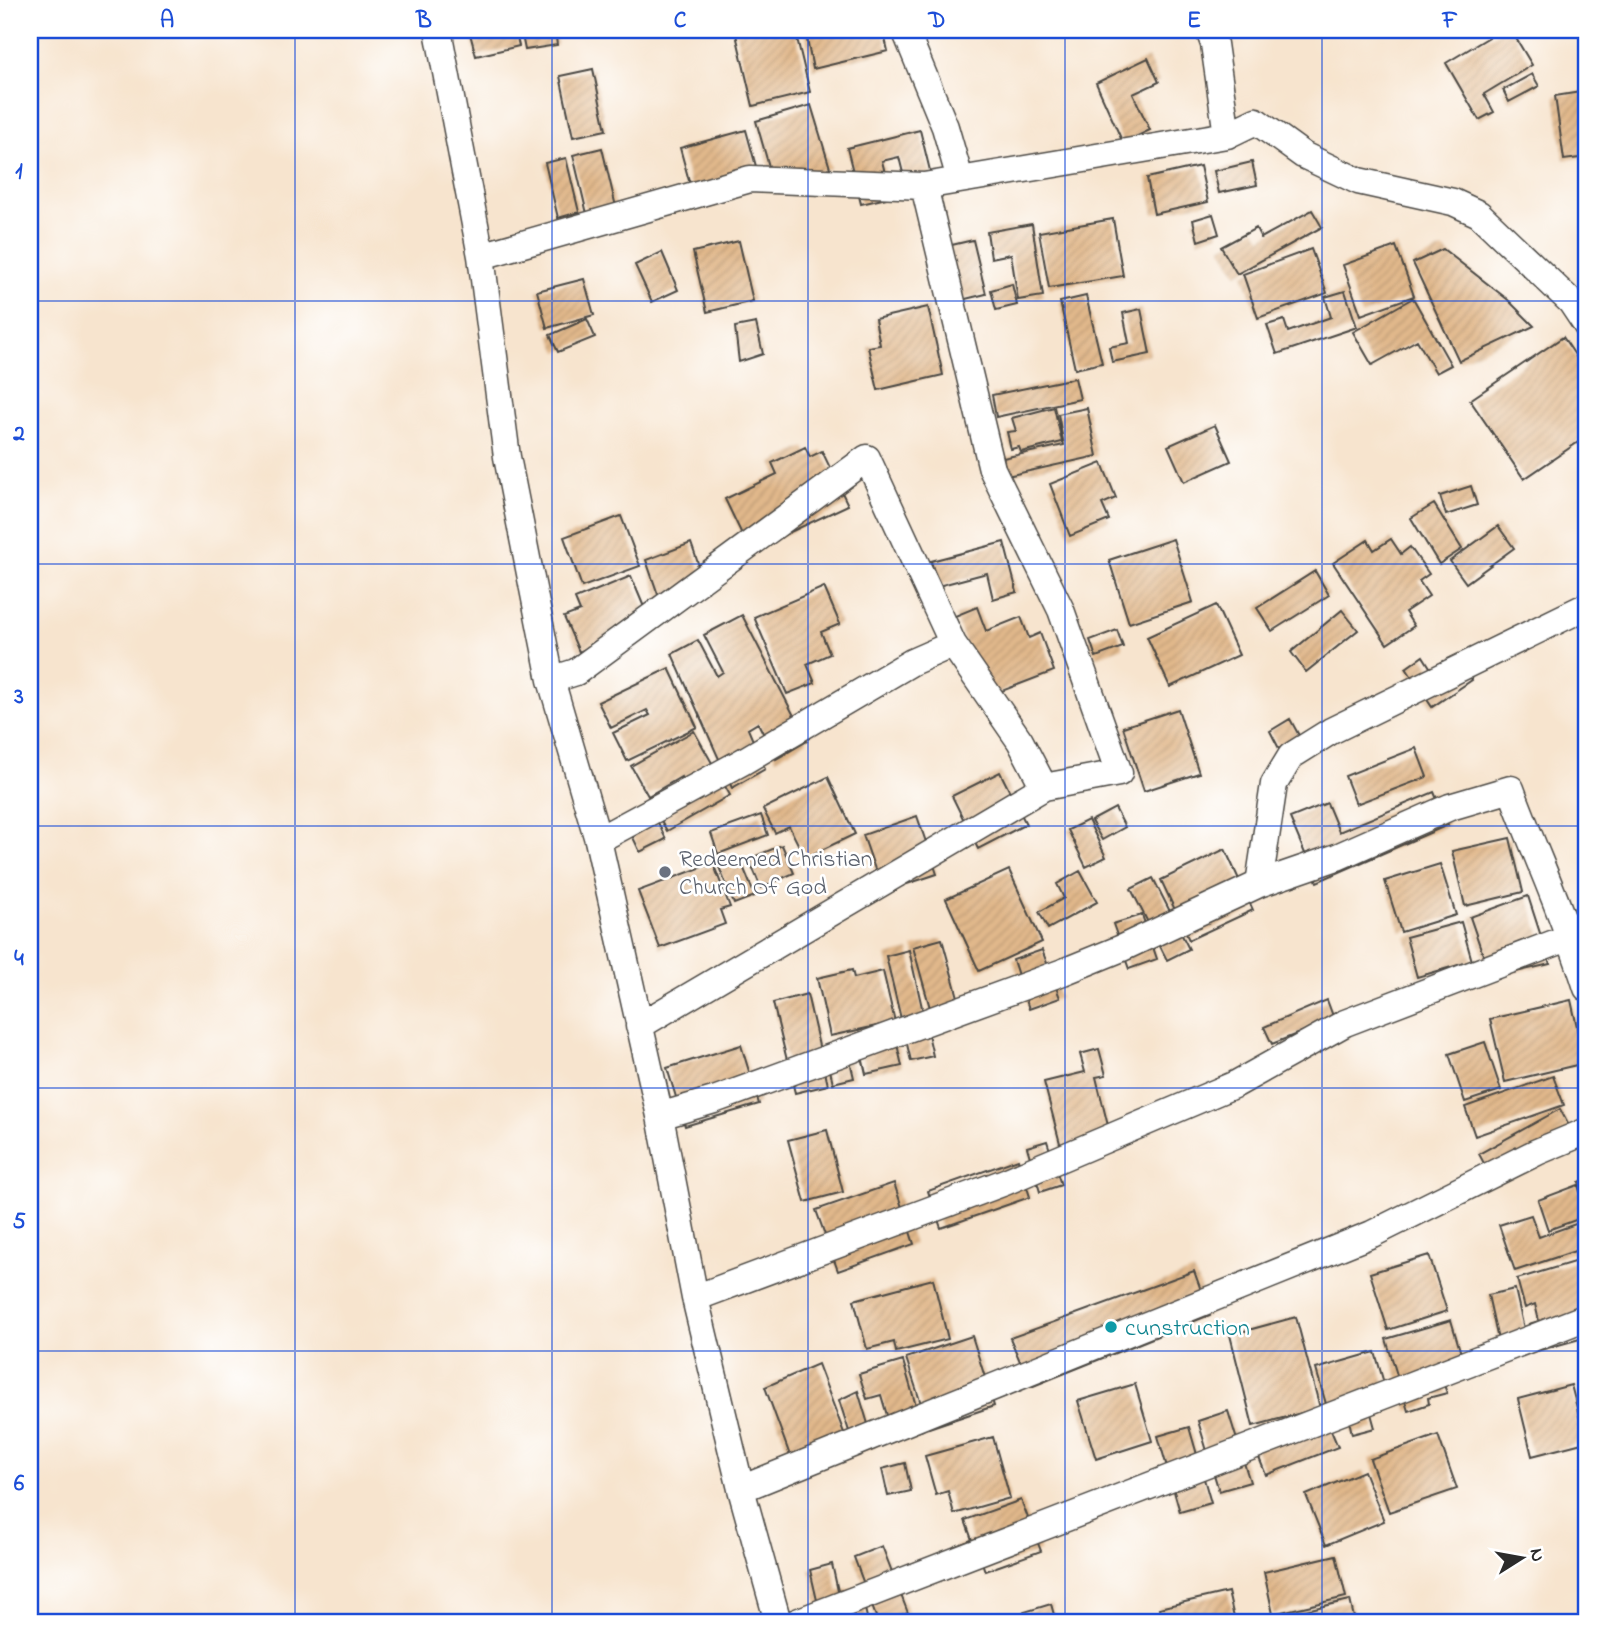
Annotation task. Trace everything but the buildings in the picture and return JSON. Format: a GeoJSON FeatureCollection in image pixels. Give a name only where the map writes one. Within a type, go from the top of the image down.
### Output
{"type":"FeatureCollection","features":[{"type":"Feature","properties":{"kind":"street"},"geometry":{"type":"LineString","coordinates":[[438,30],[481,256],[508,457],[551,680],[598,840],[660,1116],[695,1298],[741,1489],[778,1622]]}},
{"type":"Feature","properties":{"kind":"street"},"geometry":{"type":"LineString","coordinates":[[905,30],[945,127],[960,179]]}},
{"type":"Feature","properties":{"kind":"street"},"geometry":{"type":"LineString","coordinates":[[1209,30],[1214,44],[1227,135]]}},
{"type":"Feature","properties":{"kind":"street"},"geometry":{"type":"LineString","coordinates":[[481,256],[750,179],[924,186],[1227,135],[1256,121],[1303,155],[1358,181],[1453,202],[1479,214],[1579,298],[1587,326]]}},
{"type":"Feature","properties":{"kind":"street"},"geometry":{"type":"LineString","coordinates":[[639,1026],[1044,787],[1119,773],[1061,610],[992,469],[924,186]]}},
{"type":"Feature","properties":{"kind":"street"},"geometry":{"type":"LineString","coordinates":[[551,680],[576,672],[867,458],[953,644],[1020,741],[1044,787]]}},
{"type":"Feature","properties":{"kind":"street"},"geometry":{"type":"LineString","coordinates":[[1259,884],[1274,784],[1291,755],[1331,732],[1587,606]]}},
{"type":"Feature","properties":{"kind":"street"},"geometry":{"type":"LineString","coordinates":[[598,840],[742,762],[912,662],[953,644]]}},
{"type":"Feature","properties":{"kind":"street"},"geometry":{"type":"LineString","coordinates":[[660,1116],[714,1100],[1063,972],[1122,948],[1259,884],[1337,857],[1450,807],[1511,789],[1540,866],[1579,933],[1587,988]]}},
{"type":"Feature","properties":{"kind":"street"},"geometry":{"type":"LineString","coordinates":[[695,1298],[1005,1182],[1236,1084],[1345,1023],[1579,933]]}},
{"type":"Feature","properties":{"kind":"street"},"geometry":{"type":"LineString","coordinates":[[741,1489],[1372,1234],[1537,1152],[1587,1131]]}},
{"type":"Feature","properties":{"kind":"street"},"geometry":{"type":"LineString","coordinates":[[797,1622],[1587,1317]]}},
{"type":"Feature","properties":{"kind":"place","name":"Redeemed Christian Church Of God"},"geometry":{"type":"Point","coordinates":[665,872]}},
{"type":"Feature","properties":{"kind":"place","name":"cunstruction"},"geometry":{"type":"Point","coordinates":[1111,1327]}}]}
